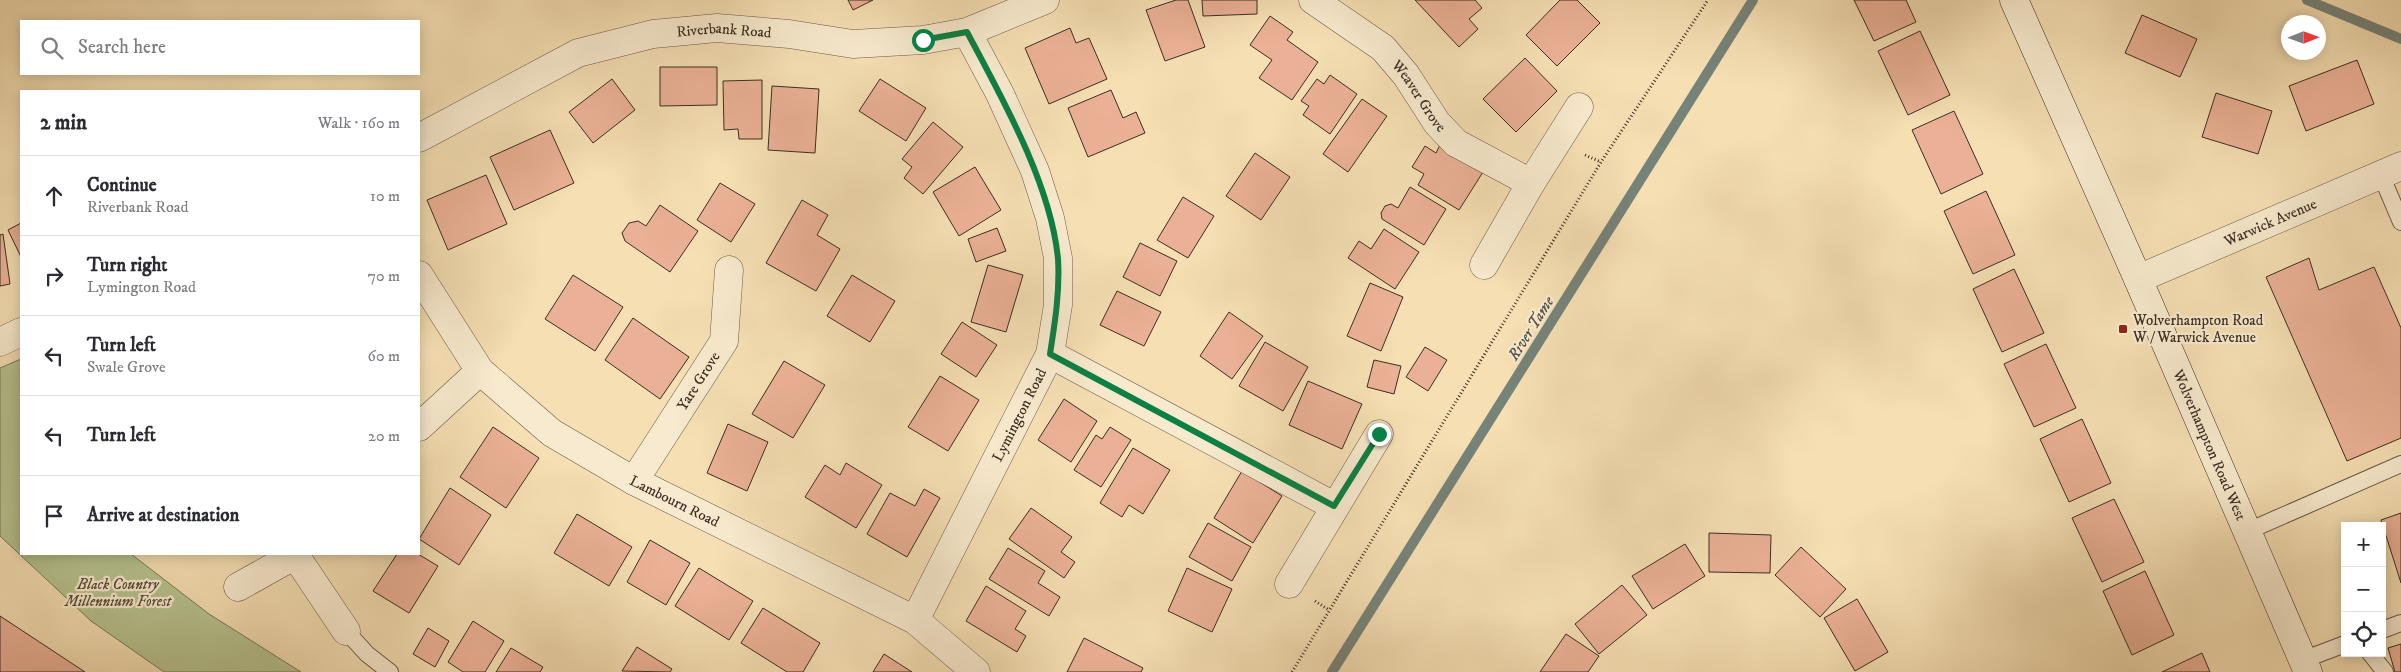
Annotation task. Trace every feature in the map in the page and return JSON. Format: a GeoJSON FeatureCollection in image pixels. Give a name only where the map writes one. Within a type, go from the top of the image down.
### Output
{"type":"FeatureCollection","features":[{"type":"Feature","properties":{"kind":"street","name":"Riverbank Road"},"geometry":{"type":"LineString","coordinates":[[420,137],[578,53],[653,34],[717,28],[789,34],[853,44],[923,40],[967,32],[1044,0]]}},
{"type":"Feature","properties":{"kind":"street","name":"Weaver Grove"},"geometry":{"type":"LineString","coordinates":[[1313,0],[1383,48],[1406,75],[1437,123],[1456,144],[1531,183]]}},
{"type":"Feature","properties":{"kind":"street","name":"Wolverhampton Road West"},"geometry":{"type":"LineString","coordinates":[[2014,0],[2248,530],[2305,666]]}},
{"type":"Feature","properties":{"kind":"street","name":"Lymington Road"},"geometry":{"type":"LineString","coordinates":[[915,620],[1050,354],[1058,305],[1058,258],[1050,218],[1035,170],[1000,94],[967,32]]}},
{"type":"Feature","properties":{"kind":"street"},"geometry":{"type":"LineString","coordinates":[[1484,265],[1531,183],[1579,107]]}},
{"type":"Feature","properties":{"kind":"street","name":"Warwick Avenue"},"geometry":{"type":"LineString","coordinates":[[2138,279],[2391,170]]}},
{"type":"Feature","properties":{"kind":"street","name":"Yare Grove"},"geometry":{"type":"LineString","coordinates":[[634,481],[724,342],[729,270]]}},
{"type":"Feature","properties":{"kind":"street","name":"Lambourn Road"},"geometry":{"type":"LineString","coordinates":[[420,277],[480,371],[552,433],[634,481],[915,620],[976,672]]}},
{"type":"Feature","properties":{"kind":"street"},"geometry":{"type":"LineString","coordinates":[[0,342],[20,332]]}},
{"type":"Feature","properties":{"kind":"street"},"geometry":{"type":"LineString","coordinates":[[1050,354],[1334,506]]}},
{"type":"Feature","properties":{"kind":"street"},"geometry":{"type":"LineString","coordinates":[[420,426],[480,371]]}},
{"type":"Feature","properties":{"kind":"street"},"geometry":{"type":"LineString","coordinates":[[1289,584],[1334,506],[1379,434]]}},
{"type":"Feature","properties":{"kind":"street"},"geometry":{"type":"LineString","coordinates":[[238,587],[294,555]]}},
{"type":"Feature","properties":{"kind":"street"},"geometry":{"type":"LineString","coordinates":[[297,555],[346,631]]}},
{"type":"Feature","properties":{"kind":"lane"},"geometry":{"type":"LineString","coordinates":[[2391,170],[2401,222]]}},
{"type":"Feature","properties":{"kind":"lane"},"geometry":{"type":"LineString","coordinates":[[2248,530],[2401,464]]}},
{"type":"Feature","properties":{"kind":"lane"},"geometry":{"type":"LineString","coordinates":[[2386,629],[2401,623]]}},
{"type":"Feature","properties":{"kind":"lane"},"geometry":{"type":"LineString","coordinates":[[346,631],[367,654],[390,672]]}},
{"type":"Feature","properties":{"kind":"lane"},"geometry":{"type":"LineString","coordinates":[[2305,666],[2341,646]]}},
{"type":"Feature","properties":{"kind":"lane"},"geometry":{"type":"LineString","coordinates":[[2373,657],[2385,672]]}},
{"type":"Feature","properties":{"kind":"path"},"geometry":{"type":"LineString","coordinates":[[1292,672],[1601,162],[1708,0]]}},
{"type":"Feature","properties":{"kind":"green space","name":"Black Country Millennium Forest"},"geometry":{"type":"Polygon","coordinates":[[[20,359],[20,555],[0,536],[0,368],[20,359]]]}},
{"type":"Feature","properties":{"kind":"green space","name":"Black Country Millennium Forest"},"geometry":{"type":"Polygon","coordinates":[[[20,555],[132,555],[209,614],[301,672],[164,672],[91,621],[20,555]]]}},
{"type":"Feature","properties":{"kind":"building"},"geometry":{"type":"Polygon","coordinates":[[[848,0],[873,0],[853,10],[848,0]]]}},
{"type":"Feature","properties":{"kind":"building"},"geometry":{"type":"Polygon","coordinates":[[[1176,0],[1188,0],[1205,47],[1165,61],[1146,10],[1176,0]]]}},
{"type":"Feature","properties":{"kind":"building"},"geometry":{"type":"Polygon","coordinates":[[[1202,0],[1257,0],[1257,14],[1203,16],[1202,0]]]}},
{"type":"Feature","properties":{"kind":"building"},"geometry":{"type":"Polygon","coordinates":[[[1415,0],[1475,0],[1482,8],[1469,19],[1478,29],[1459,47],[1415,0]]]}},
{"type":"Feature","properties":{"kind":"building"},"geometry":{"type":"Polygon","coordinates":[[[1560,0],[1577,0],[1600,23],[1557,66],[1526,35],[1560,0]]]}},
{"type":"Feature","properties":{"kind":"building"},"geometry":{"type":"Polygon","coordinates":[[[1854,0],[1906,0],[1916,22],[1874,41],[1854,0]]]}},
{"type":"Feature","properties":{"kind":"building"},"geometry":{"type":"Polygon","coordinates":[[[2142,15],[2197,39],[2180,77],[2125,53],[2142,15]]]}},
{"type":"Feature","properties":{"kind":"building"},"geometry":{"type":"Polygon","coordinates":[[[1270,16],[1293,32],[1287,40],[1318,62],[1292,100],[1259,78],[1272,60],[1250,45],[1270,16]]]}},
{"type":"Feature","properties":{"kind":"building"},"geometry":{"type":"Polygon","coordinates":[[[1070,28],[1076,43],[1089,38],[1107,79],[1049,104],[1025,48],[1070,28]]]}},
{"type":"Feature","properties":{"kind":"building"},"geometry":{"type":"Polygon","coordinates":[[[1920,31],[1950,95],[1908,115],[1878,51],[1920,31]]]}},
{"type":"Feature","properties":{"kind":"building"},"geometry":{"type":"Polygon","coordinates":[[[1525,58],[1557,91],[1516,132],[1483,99],[1525,58]]]}},
{"type":"Feature","properties":{"kind":"building"},"geometry":{"type":"Polygon","coordinates":[[[2357,60],[2374,104],[2306,131],[2289,86],[2357,60]]]}},
{"type":"Feature","properties":{"kind":"building"},"geometry":{"type":"Polygon","coordinates":[[[660,67],[717,67],[717,105],[660,106],[660,67]]]}},
{"type":"Feature","properties":{"kind":"building"},"geometry":{"type":"Polygon","coordinates":[[[1330,75],[1357,94],[1330,134],[1303,115],[1309,106],[1301,101],[1317,79],[1324,84],[1330,75]]]}},
{"type":"Feature","properties":{"kind":"building"},"geometry":{"type":"Polygon","coordinates":[[[612,79],[635,110],[593,143],[569,112],[612,79]]]}},
{"type":"Feature","properties":{"kind":"building"},"geometry":{"type":"Polygon","coordinates":[[[880,79],[926,108],[906,141],[859,111],[880,79]]]}},
{"type":"Feature","properties":{"kind":"building"},"geometry":{"type":"Polygon","coordinates":[[[762,80],[762,139],[739,139],[738,129],[724,130],[723,81],[762,80]]]}},
{"type":"Feature","properties":{"kind":"building"},"geometry":{"type":"Polygon","coordinates":[[[772,86],[819,89],[815,153],[768,150],[772,86]]]}},
{"type":"Feature","properties":{"kind":"building"},"geometry":{"type":"Polygon","coordinates":[[[1111,90],[1123,118],[1136,112],[1145,133],[1088,157],[1068,108],[1111,90]]]}},
{"type":"Feature","properties":{"kind":"building"},"geometry":{"type":"Polygon","coordinates":[[[2216,93],[2272,111],[2258,154],[2202,137],[2216,93]]]}},
{"type":"Feature","properties":{"kind":"building"},"geometry":{"type":"Polygon","coordinates":[[[1362,99],[1387,116],[1348,172],[1323,154],[1362,99]]]}},
{"type":"Feature","properties":{"kind":"building"},"geometry":{"type":"Polygon","coordinates":[[[1954,111],[1983,174],[1941,194],[1912,130],[1954,111]]]}},
{"type":"Feature","properties":{"kind":"building"},"geometry":{"type":"Polygon","coordinates":[[[933,122],[963,147],[923,194],[904,178],[912,167],[902,159],[933,122]]]}},
{"type":"Feature","properties":{"kind":"building"},"geometry":{"type":"Polygon","coordinates":[[[550,130],[574,183],[514,210],[490,157],[550,130]]]}},
{"type":"Feature","properties":{"kind":"building"},"geometry":{"type":"Polygon","coordinates":[[[1440,145],[1483,172],[1459,210],[1418,185],[1424,174],[1412,167],[1425,146],[1436,153],[1440,145]]]}},
{"type":"Feature","properties":{"kind":"building"},"geometry":{"type":"Polygon","coordinates":[[[1255,153],[1290,177],[1261,220],[1226,196],[1255,153]]]}},
{"type":"Feature","properties":{"kind":"building"},"geometry":{"type":"Polygon","coordinates":[[[975,167],[1001,210],[959,236],[933,192],[975,167]]]}},
{"type":"Feature","properties":{"kind":"building"},"geometry":{"type":"Polygon","coordinates":[[[486,175],[507,224],[448,250],[427,200],[486,175]]]}},
{"type":"Feature","properties":{"kind":"building"},"geometry":{"type":"Polygon","coordinates":[[[720,183],[755,204],[731,242],[697,220],[720,183]]]}},
{"type":"Feature","properties":{"kind":"building"},"geometry":{"type":"Polygon","coordinates":[[[1410,187],[1446,209],[1424,245],[1382,219],[1381,213],[1385,206],[1391,204],[1398,208],[1410,187]]]}},
{"type":"Feature","properties":{"kind":"building"},"geometry":{"type":"Polygon","coordinates":[[[1986,191],[2015,255],[1973,274],[1944,211],[1986,191]]]}},
{"type":"Feature","properties":{"kind":"building"},"geometry":{"type":"Polygon","coordinates":[[[1183,197],[1214,216],[1188,258],[1157,240],[1183,197]]]}},
{"type":"Feature","properties":{"kind":"building"},"geometry":{"type":"Polygon","coordinates":[[[802,200],[828,215],[817,235],[840,249],[816,291],[766,263],[802,200]]]}},
{"type":"Feature","properties":{"kind":"building"},"geometry":{"type":"Polygon","coordinates":[[[660,205],[698,231],[670,272],[625,241],[622,233],[629,223],[638,221],[646,226],[660,205]]]}},
{"type":"Feature","properties":{"kind":"building"},"geometry":{"type":"Polygon","coordinates":[[[20,224],[20,255],[8,230],[20,224]]]}},
{"type":"Feature","properties":{"kind":"building"},"geometry":{"type":"Polygon","coordinates":[[[997,228],[1006,251],[976,262],[968,239],[997,228]]]}},
{"type":"Feature","properties":{"kind":"building"},"geometry":{"type":"Polygon","coordinates":[[[1384,229],[1419,252],[1395,289],[1348,258],[1359,241],[1371,249],[1384,229]]]}},
{"type":"Feature","properties":{"kind":"building"},"geometry":{"type":"Polygon","coordinates":[[[3,234],[10,284],[0,286],[0,235],[3,234]]]}},
{"type":"Feature","properties":{"kind":"building"},"geometry":{"type":"Polygon","coordinates":[[[1140,243],[1177,261],[1160,296],[1123,277],[1140,243]]]}},
{"type":"Feature","properties":{"kind":"building"},"geometry":{"type":"Polygon","coordinates":[[[2309,258],[2319,290],[2374,267],[2401,328],[2401,438],[2347,461],[2266,277],[2309,258]]]}},
{"type":"Feature","properties":{"kind":"building"},"geometry":{"type":"Polygon","coordinates":[[[988,265],[1023,275],[1006,332],[971,322],[988,265]]]}},
{"type":"Feature","properties":{"kind":"building"},"geometry":{"type":"Polygon","coordinates":[[[2014,269],[2044,333],[2002,352],[1973,289],[2014,269]]]}},
{"type":"Feature","properties":{"kind":"building"},"geometry":{"type":"Polygon","coordinates":[[[573,275],[623,307],[595,351],[545,319],[573,275]]]}},
{"type":"Feature","properties":{"kind":"building"},"geometry":{"type":"Polygon","coordinates":[[[852,275],[895,301],[870,342],[827,316],[852,275]]]}},
{"type":"Feature","properties":{"kind":"building"},"geometry":{"type":"Polygon","coordinates":[[[1370,283],[1403,297],[1381,351],[1347,336],[1370,283]]]}},
{"type":"Feature","properties":{"kind":"building"},"geometry":{"type":"Polygon","coordinates":[[[1117,291],[1161,312],[1144,346],[1100,325],[1117,291]]]}},
{"type":"Feature","properties":{"kind":"building"},"geometry":{"type":"Polygon","coordinates":[[[1229,312],[1263,336],[1232,379],[1200,356],[1229,312]]]}},
{"type":"Feature","properties":{"kind":"building"},"geometry":{"type":"Polygon","coordinates":[[[633,318],[689,357],[660,399],[605,360],[633,318]]]}},
{"type":"Feature","properties":{"kind":"building"},"geometry":{"type":"Polygon","coordinates":[[[962,322],[997,345],[976,377],[941,354],[962,322]]]}},
{"type":"Feature","properties":{"kind":"building"},"geometry":{"type":"Polygon","coordinates":[[[1265,342],[1308,367],[1283,411],[1239,386],[1265,342]]]}},
{"type":"Feature","properties":{"kind":"building"},"geometry":{"type":"Polygon","coordinates":[[[2046,344],[2076,408],[2034,427],[2004,364],[2046,344]]]}},
{"type":"Feature","properties":{"kind":"building"},"geometry":{"type":"Polygon","coordinates":[[[1425,347],[1447,360],[1428,391],[1406,377],[1425,347]]]}},
{"type":"Feature","properties":{"kind":"building"},"geometry":{"type":"Polygon","coordinates":[[[1374,360],[1401,366],[1394,394],[1367,387],[1374,360]]]}},
{"type":"Feature","properties":{"kind":"building"},"geometry":{"type":"Polygon","coordinates":[[[784,361],[825,385],[793,438],[752,414],[784,361]]]}},
{"type":"Feature","properties":{"kind":"building"},"geometry":{"type":"Polygon","coordinates":[[[940,376],[979,400],[948,451],[908,427],[940,376]]]}},
{"type":"Feature","properties":{"kind":"building"},"geometry":{"type":"Polygon","coordinates":[[[1308,381],[1362,404],[1342,449],[1289,425],[1308,381]]]}},
{"type":"Feature","properties":{"kind":"building"},"geometry":{"type":"Polygon","coordinates":[[[1064,399],[1097,421],[1071,462],[1038,440],[1064,399]]]}},
{"type":"Feature","properties":{"kind":"building"},"geometry":{"type":"Polygon","coordinates":[[[2082,419],[2111,483],[2069,502],[2040,439],[2082,419]]]}},
{"type":"Feature","properties":{"kind":"building"},"geometry":{"type":"Polygon","coordinates":[[[728,424],[768,442],[747,491],[707,473],[728,424]]]}},
{"type":"Feature","properties":{"kind":"building"},"geometry":{"type":"Polygon","coordinates":[[[493,427],[539,458],[506,508],[460,477],[493,427]]]}},
{"type":"Feature","properties":{"kind":"building"},"geometry":{"type":"Polygon","coordinates":[[[1110,427],[1131,440],[1101,487],[1074,470],[1096,435],[1102,439],[1110,427]]]}},
{"type":"Feature","properties":{"kind":"building"},"geometry":{"type":"Polygon","coordinates":[[[1133,448],[1170,470],[1143,514],[1129,505],[1122,517],[1100,503],[1133,448]]]}},
{"type":"Feature","properties":{"kind":"building"},"geometry":{"type":"Polygon","coordinates":[[[846,463],[882,485],[856,528],[805,497],[825,465],[840,475],[846,463]]]}},
{"type":"Feature","properties":{"kind":"building"},"geometry":{"type":"Polygon","coordinates":[[[1242,471],[1282,496],[1253,543],[1214,518],[1242,471]]]}},
{"type":"Feature","properties":{"kind":"building"},"geometry":{"type":"Polygon","coordinates":[[[450,488],[491,515],[459,565],[420,540],[450,488]]]}},
{"type":"Feature","properties":{"kind":"building"},"geometry":{"type":"Polygon","coordinates":[[[924,489],[940,498],[907,557],[867,534],[890,493],[915,506],[924,489]]]}},
{"type":"Feature","properties":{"kind":"building"},"geometry":{"type":"Polygon","coordinates":[[[2114,499],[2144,562],[2102,582],[2072,518],[2114,499]]]}},
{"type":"Feature","properties":{"kind":"building"},"geometry":{"type":"Polygon","coordinates":[[[1031,508],[1072,537],[1061,552],[1075,562],[1064,578],[1009,539],[1031,508]]]}},
{"type":"Feature","properties":{"kind":"building"},"geometry":{"type":"Polygon","coordinates":[[[2401,513],[2401,583],[2386,536],[2386,522],[2382,522],[2381,520],[2401,513]]]}},
{"type":"Feature","properties":{"kind":"building"},"geometry":{"type":"Polygon","coordinates":[[[577,514],[632,547],[609,586],[554,553],[577,514]]]}},
{"type":"Feature","properties":{"kind":"building"},"geometry":{"type":"Polygon","coordinates":[[[1208,523],[1251,547],[1232,581],[1189,557],[1208,523]]]}},
{"type":"Feature","properties":{"kind":"building"},"geometry":{"type":"Polygon","coordinates":[[[1709,533],[1771,535],[1770,573],[1709,572],[1709,533]]]}},
{"type":"Feature","properties":{"kind":"building"},"geometry":{"type":"Polygon","coordinates":[[[650,540],[690,563],[666,605],[627,582],[650,540]]]}},
{"type":"Feature","properties":{"kind":"building"},"geometry":{"type":"Polygon","coordinates":[[[1685,544],[1705,576],[1653,609],[1632,576],[1685,544]]]}},
{"type":"Feature","properties":{"kind":"building"},"geometry":{"type":"Polygon","coordinates":[[[1801,547],[1846,589],[1820,617],[1775,575],[1801,547]]]}},
{"type":"Feature","properties":{"kind":"building"},"geometry":{"type":"Polygon","coordinates":[[[1008,548],[1045,571],[1038,583],[1060,597],[1049,616],[989,579],[1008,548]]]}},
{"type":"Feature","properties":{"kind":"building"},"geometry":{"type":"Polygon","coordinates":[[[396,555],[420,555],[438,566],[409,613],[373,591],[396,555]]]}},
{"type":"Feature","properties":{"kind":"building"},"geometry":{"type":"Polygon","coordinates":[[[699,568],[753,601],[729,640],[675,606],[699,568]]]}},
{"type":"Feature","properties":{"kind":"building"},"geometry":{"type":"Polygon","coordinates":[[[1187,568],[1232,589],[1212,632],[1168,611],[1187,568]]]}},
{"type":"Feature","properties":{"kind":"building"},"geometry":{"type":"Polygon","coordinates":[[[2145,571],[2174,635],[2132,655],[2103,591],[2145,571]]]}},
{"type":"Feature","properties":{"kind":"building"},"geometry":{"type":"Polygon","coordinates":[[[1622,585],[1647,615],[1599,654],[1575,624],[1622,585]]]}},
{"type":"Feature","properties":{"kind":"building"},"geometry":{"type":"Polygon","coordinates":[[[986,586],[1026,611],[1015,629],[1026,636],[1017,652],[966,621],[986,586]]]}},
{"type":"Feature","properties":{"kind":"building"},"geometry":{"type":"Polygon","coordinates":[[[1857,599],[1888,652],[1855,671],[1824,618],[1857,599]]]}},
{"type":"Feature","properties":{"kind":"building"},"geometry":{"type":"Polygon","coordinates":[[[763,608],[820,643],[803,672],[787,672],[741,643],[763,608]]]}},
{"type":"Feature","properties":{"kind":"building"},"geometry":{"type":"Polygon","coordinates":[[[0,616],[85,672],[0,672],[0,616]]]}},
{"type":"Feature","properties":{"kind":"building"},"geometry":{"type":"Polygon","coordinates":[[[473,621],[504,641],[485,672],[463,672],[448,662],[473,621]]]}},
{"type":"Feature","properties":{"kind":"building"},"geometry":{"type":"Polygon","coordinates":[[[428,628],[449,641],[435,667],[413,654],[428,628]]]}},
{"type":"Feature","properties":{"kind":"building"},"geometry":{"type":"Polygon","coordinates":[[[1566,634],[1599,656],[1588,672],[1540,672],[1566,634]]]}},
{"type":"Feature","properties":{"kind":"building"},"geometry":{"type":"Polygon","coordinates":[[[1084,638],[1143,668],[1141,672],[1067,672],[1084,638]]]}},
{"type":"Feature","properties":{"kind":"building"},"geometry":{"type":"Polygon","coordinates":[[[2401,644],[2401,672],[2395,672],[2388,648],[2401,644]]]}},
{"type":"Feature","properties":{"kind":"building"},"geometry":{"type":"Polygon","coordinates":[[[637,647],[672,669],[670,672],[622,671],[637,647]]]}},
{"type":"Feature","properties":{"kind":"building"},"geometry":{"type":"Polygon","coordinates":[[[511,648],[543,667],[540,672],[496,672],[511,648]]]}},
{"type":"Feature","properties":{"kind":"building"},"geometry":{"type":"Polygon","coordinates":[[[2202,653],[2210,672],[2162,672],[2202,653]]]}},
{"type":"Feature","properties":{"kind":"building"},"geometry":{"type":"Polygon","coordinates":[[[884,654],[912,672],[873,672],[884,654]]]}},
{"type":"Feature","properties":{"kind":"waterway","name":"River Tame"},"geometry":{"type":"LineString","coordinates":[[1332,672],[1753,0]]}},
{"type":"Feature","properties":{"kind":"waterway","name":"River Tame"},"geometry":{"type":"LineString","coordinates":[[2307,0],[2401,39]]}},
{"type":"Feature","properties":{"kind":"place","name":"Wolverhampton Road W / Warwick Avenue"},"geometry":{"type":"Point","coordinates":[2123,329]}},
{"type":"Feature","properties":{"kind":"route"},"geometry":{"type":"LineString","coordinates":[[923,40],[967,32],[1000,94],[1035,170],[1050,218],[1058,258],[1058,305],[1050,354],[1334,506],[1379,434]]}}]}
